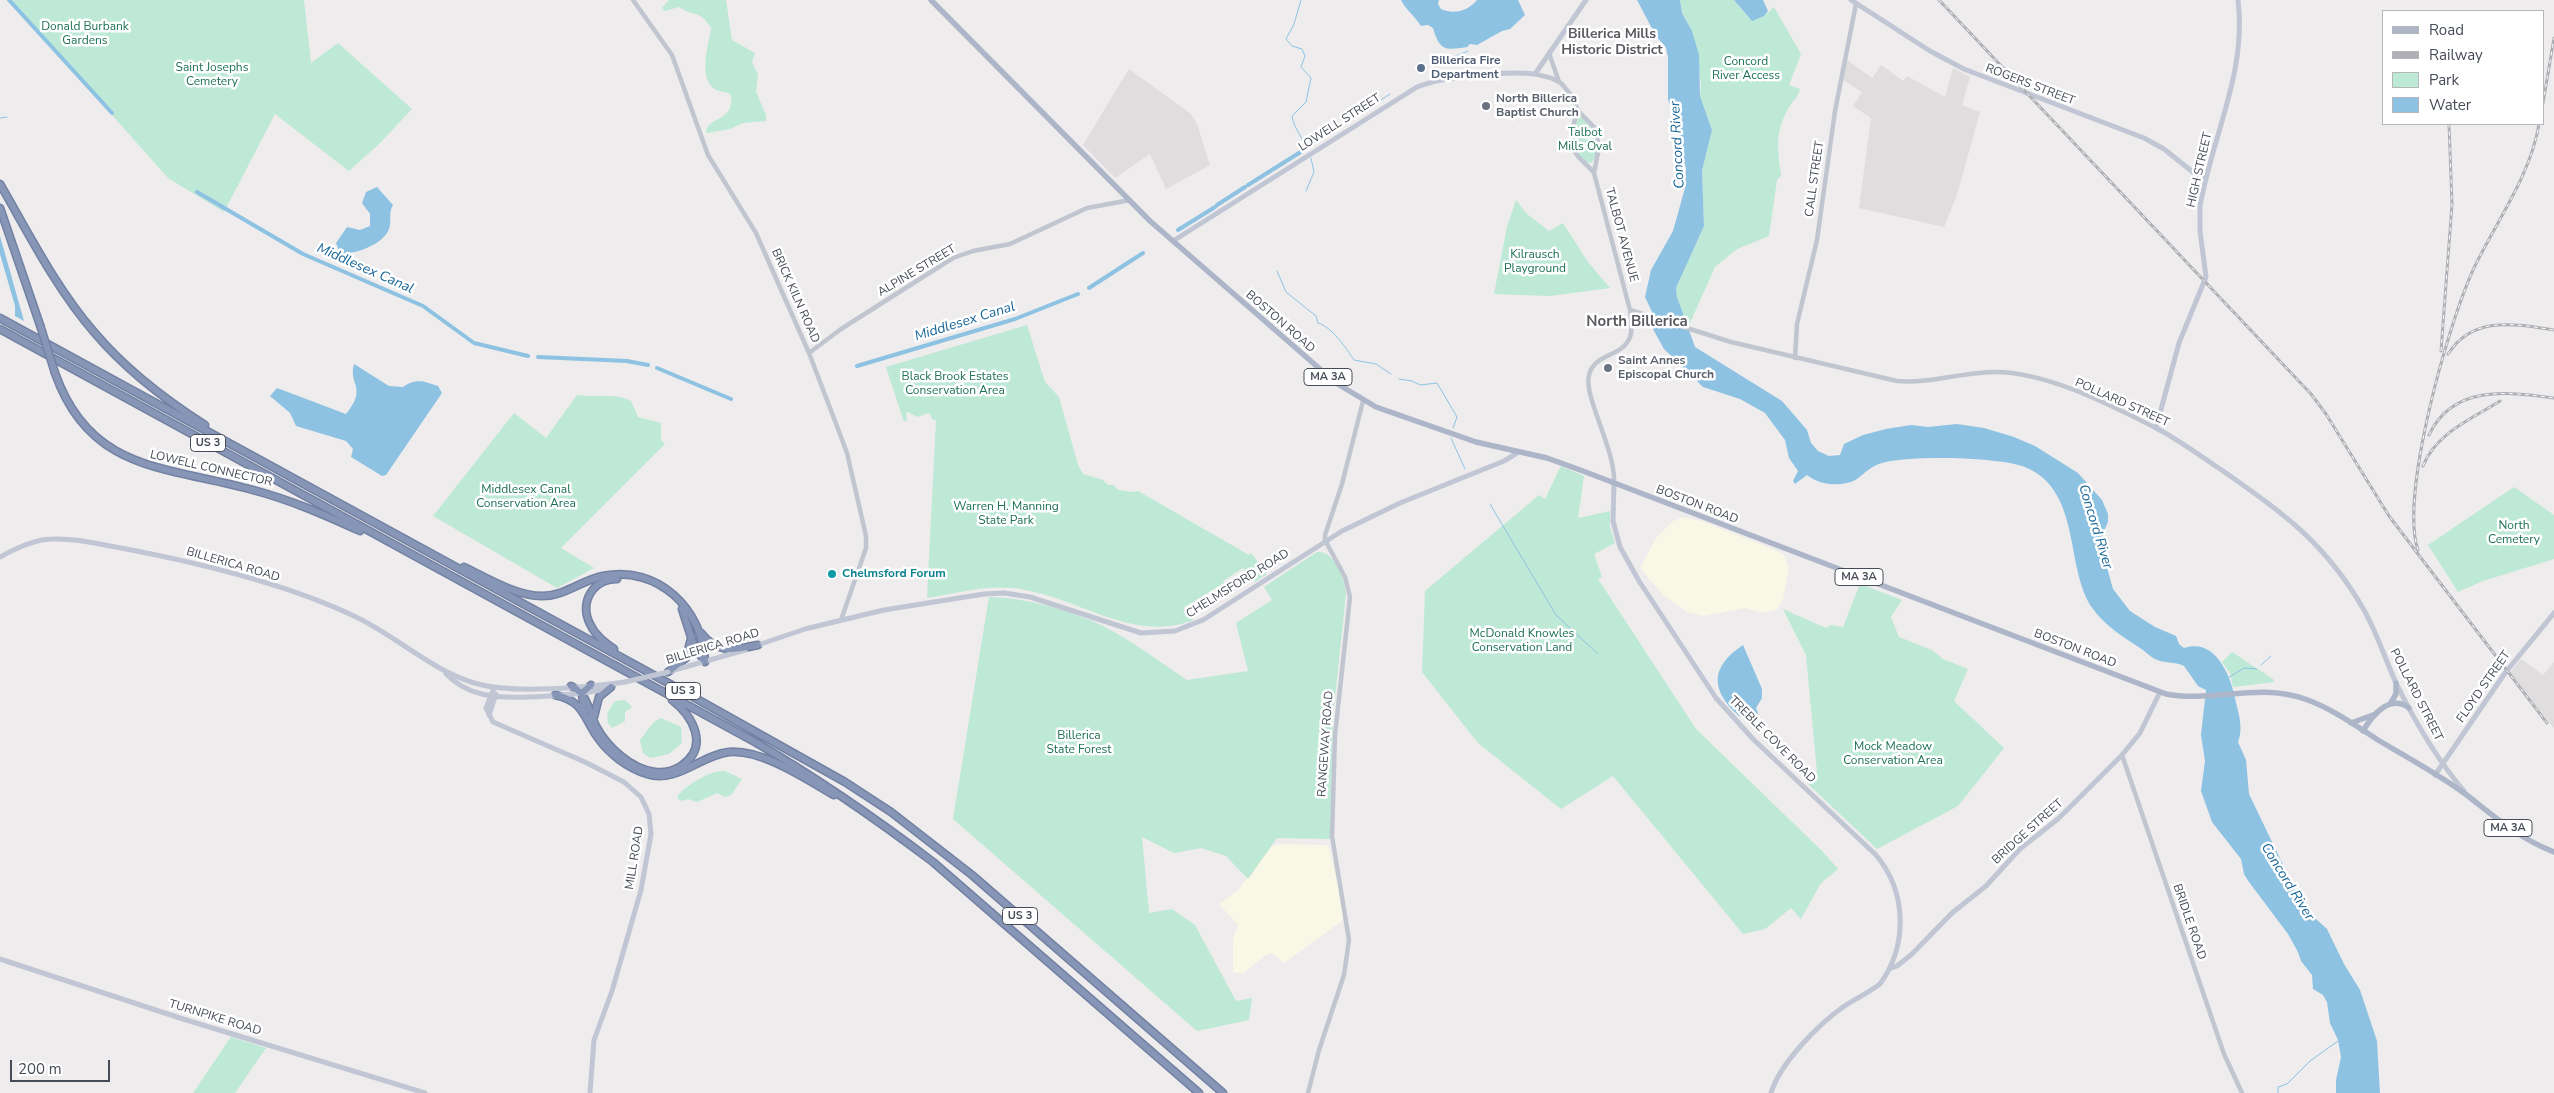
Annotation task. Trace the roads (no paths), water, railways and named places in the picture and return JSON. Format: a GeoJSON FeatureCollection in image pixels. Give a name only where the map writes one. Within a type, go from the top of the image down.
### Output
{"type":"FeatureCollection","features":[{"type":"Feature","properties":{"kind":"highway"},"geometry":{"type":"LineString","coordinates":[[0,184],[64,292],[108,348],[164,398],[248,453]]}},
{"type":"Feature","properties":{"kind":"highway","name":"LOWELL CONNECTOR"},"geometry":{"type":"LineString","coordinates":[[0,208],[67,399],[83,423],[100,440],[125,457],[154,468],[222,482],[288,500],[416,557]]}},
{"type":"Feature","properties":{"kind":"highway","name":"US 3"},"geometry":{"type":"LineString","coordinates":[[0,318],[803,757],[891,812],[986,886],[1222,1093]]}},
{"type":"Feature","properties":{"kind":"highway","name":"US 3"},"geometry":{"type":"LineString","coordinates":[[0,330],[778,755],[861,809],[940,869],[1199,1093]]}},
{"type":"Feature","properties":{"kind":"highway"},"geometry":{"type":"LineString","coordinates":[[417,546],[508,587],[534,595],[560,593],[604,575],[645,577],[663,585],[678,596],[696,627],[708,642],[719,649],[731,650],[758,645]]}},
{"type":"Feature","properties":{"kind":"highway"},"geometry":{"type":"LineString","coordinates":[[633,664],[605,643],[589,623],[586,609],[589,595],[595,586],[611,579],[634,580],[661,588],[681,608],[688,622],[697,651],[705,662]]}},
{"type":"Feature","properties":{"kind":"highway"},"geometry":{"type":"LineString","coordinates":[[696,627],[702,644],[705,662]]}},
{"type":"Feature","properties":{"kind":"highway"},"geometry":{"type":"LineString","coordinates":[[668,672],[687,656],[691,636]]}},
{"type":"Feature","properties":{"kind":"highway"},"geometry":{"type":"LineString","coordinates":[[570,686],[582,693],[594,721],[611,746],[637,766],[660,772],[671,771],[692,756],[696,747],[695,728],[680,706],[648,684]]}},
{"type":"Feature","properties":{"kind":"highway"},"geometry":{"type":"LineString","coordinates":[[582,693],[591,685]]}},
{"type":"Feature","properties":{"kind":"highway"},"geometry":{"type":"LineString","coordinates":[[594,721],[594,710],[599,697],[611,688]]}},
{"type":"Feature","properties":{"kind":"highway"},"geometry":{"type":"LineString","coordinates":[[582,693],[586,718]]}},
{"type":"Feature","properties":{"kind":"highway"},"geometry":{"type":"LineString","coordinates":[[555,695],[573,701],[611,753],[626,764],[647,774],[669,776],[719,754],[731,752],[748,753],[764,758],[861,809]]}},
{"type":"Feature","properties":{"kind":"main road","name":"BOSTON ROAD"},"geometry":{"type":"LineString","coordinates":[[931,0],[1173,242],[1336,384],[1363,401],[1469,440],[1517,453],[1547,458],[2160,692],[2181,697],[2240,692],[2276,692],[2298,696],[2320,705],[2351,723],[2468,796],[2506,827],[2554,852]]}},
{"type":"Feature","properties":{"kind":"main road"},"geometry":{"type":"LineString","coordinates":[[1535,74],[1586,0]]}},
{"type":"Feature","properties":{"kind":"main road","name":"ROGERS STREET"},"geometry":{"type":"LineString","coordinates":[[1851,0],[1958,66],[2144,138],[2164,149],[2201,178],[2206,179]]}},
{"type":"Feature","properties":{"kind":"main road","name":"HIGH STREET"},"geometry":{"type":"LineString","coordinates":[[2156,428],[2179,343],[2206,277],[2199,215],[2206,179],[2238,56],[2238,0]]}},
{"type":"Feature","properties":{"kind":"main road","name":"LOWELL STREET"},"geometry":{"type":"LineString","coordinates":[[1173,242],[1417,87],[1446,80],[1510,74],[1535,74]]}},
{"type":"Feature","properties":{"kind":"main road","name":"POLLARD STREET"},"geometry":{"type":"LineString","coordinates":[[2156,428],[2280,512],[2318,545],[2340,572],[2364,611],[2396,683],[2436,756],[2442,766],[2468,796]]}},
{"type":"Feature","properties":{"kind":"main road","name":"CHELMSFORD ROAD"},"geometry":{"type":"LineString","coordinates":[[806,629],[884,610],[981,594],[1004,593],[1043,600],[1125,629],[1141,632],[1168,632],[1188,627],[1203,620],[1326,540],[1400,504],[1504,461],[1517,453]]}},
{"type":"Feature","properties":{"kind":"main road","name":"TREBLE COVE ROAD"},"geometry":{"type":"LineString","coordinates":[[1614,483],[1613,521],[1620,548],[1639,581],[1716,698],[1753,739],[1876,855],[1888,871],[1896,890],[1901,916],[1899,934],[1889,969],[1880,984],[1833,1016],[1795,1053],[1781,1072],[1771,1093]]}},
{"type":"Feature","properties":{"kind":"main road","name":"BILLERICA ROAD"},"geometry":{"type":"LineString","coordinates":[[0,557],[14,549],[52,538],[76,540],[187,562],[332,606],[382,632],[444,672],[462,686],[493,696],[582,693],[611,688],[625,682]]}},
{"type":"Feature","properties":{"kind":"main road","name":"FLOYD STREET"},"geometry":{"type":"LineString","coordinates":[[2435,775],[2505,673],[2554,613]]}},
{"type":"Feature","properties":{"kind":"main road","name":"BILLERICA ROAD"},"geometry":{"type":"LineString","coordinates":[[444,672],[496,688],[625,682],[705,662],[806,629]]}},
{"type":"Feature","properties":{"kind":"main road"},"geometry":{"type":"LineString","coordinates":[[2351,723],[2375,714],[2390,704],[2396,694],[2396,683]]}},
{"type":"Feature","properties":{"kind":"main road","name":"MILL ROAD"},"geometry":{"type":"LineString","coordinates":[[496,688],[486,708],[489,715],[498,725],[585,762],[626,783],[641,797],[649,814],[651,834],[641,890],[612,992],[594,1040],[590,1093]]}},
{"type":"Feature","properties":{"kind":"main road","name":"BRIDGE STREET"},"geometry":{"type":"LineString","coordinates":[[1889,969],[1908,958],[1951,914],[1986,886],[2020,849],[2059,818],[2122,755],[2140,733],[2160,692]]}},
{"type":"Feature","properties":{"kind":"main road"},"geometry":{"type":"LineString","coordinates":[[2390,704],[2401,703],[2409,708]]}},
{"type":"Feature","properties":{"kind":"main road"},"geometry":{"type":"LineString","coordinates":[[2363,731],[2375,714]]}},
{"type":"Feature","properties":{"kind":"main road"},"geometry":{"type":"LineString","coordinates":[[2436,756],[2449,755]]}},
{"type":"Feature","properties":{"kind":"main road","name":"TURNPIKE ROAD"},"geometry":{"type":"LineString","coordinates":[[0,958],[183,1019],[425,1093]]}},
{"type":"Feature","properties":{"kind":"street","name":"BRICK KILN ROAD"},"geometry":{"type":"LineString","coordinates":[[633,0],[672,55],[708,155],[720,178],[752,225],[809,353],[846,453],[866,536],[865,554],[841,620]]}},
{"type":"Feature","properties":{"kind":"street","name":"CALL STREET"},"geometry":{"type":"LineString","coordinates":[[1796,358],[1797,324],[1817,240],[1833,122],[1856,4]]}},
{"type":"Feature","properties":{"kind":"street","name":"TALBOT AVENUE"},"geometry":{"type":"LineString","coordinates":[[1549,53],[1559,82],[1570,94],[1577,109],[1595,128],[1599,138],[1594,173],[1630,310]]}},
{"type":"Feature","properties":{"kind":"street"},"geometry":{"type":"LineString","coordinates":[[1535,74],[1559,82]]}},
{"type":"Feature","properties":{"kind":"street","name":"TALBOT AVENUE"},"geometry":{"type":"LineString","coordinates":[[1577,109],[1571,132],[1572,144],[1578,156],[1594,173]]}},
{"type":"Feature","properties":{"kind":"street","name":"ALPINE STREET"},"geometry":{"type":"LineString","coordinates":[[809,353],[862,316],[953,258],[974,251],[1003,247],[1087,208],[1130,200]]}},
{"type":"Feature","properties":{"kind":"street","name":"POLLARD STREET"},"geometry":{"type":"LineString","coordinates":[[1630,310],[1731,342],[1903,381],[1992,372],[2024,375],[2080,394],[2156,428]]}},
{"type":"Feature","properties":{"kind":"street","name":"TREBLE COVE ROAD"},"geometry":{"type":"LineString","coordinates":[[1614,483],[1611,456],[1592,398],[1588,379],[1592,367],[1597,362],[1627,342],[1631,330],[1630,310]]}},
{"type":"Feature","properties":{"kind":"street"},"geometry":{"type":"LineString","coordinates":[[1326,540],[1325,529],[1342,484],[1363,401]]}},
{"type":"Feature","properties":{"kind":"street","name":"RANGEWAY ROAD"},"geometry":{"type":"LineString","coordinates":[[1308,1093],[1319,1050],[1344,975],[1349,940],[1332,836],[1335,735],[1350,597],[1345,577],[1326,540]]}},
{"type":"Feature","properties":{"kind":"street","name":"BRIDLE ROAD"},"geometry":{"type":"LineString","coordinates":[[2122,755],[2224,1054],[2242,1093]]}},
{"type":"Feature","properties":{"kind":"water"},"geometry":{"type":"Polygon","coordinates":[[[1401,0],[1439,0],[1438,4],[1441,9],[1456,12],[1469,7],[1477,0],[1518,0],[1525,15],[1510,29],[1502,31],[1477,45],[1470,44],[1467,47],[1449,49],[1438,42],[1433,28],[1428,25],[1421,26],[1401,0]]]}},
{"type":"Feature","properties":{"kind":"water","name":"Concord River"},"geometry":{"type":"Polygon","coordinates":[[[1637,0],[1680,0],[1682,13],[1692,31],[1699,55],[1700,96],[1712,130],[1702,171],[1704,226],[1676,288],[1677,297],[1695,347],[1782,401],[1807,430],[1811,443],[1818,451],[1829,456],[1840,455],[1844,444],[1863,435],[1886,429],[1911,425],[1928,427],[1957,424],[1984,428],[2014,437],[2035,446],[2078,473],[2102,500],[2108,514],[2108,522],[2103,533],[2104,557],[2113,589],[2130,611],[2155,627],[2176,636],[2179,644],[2184,648],[2195,646],[2204,648],[2219,660],[2225,669],[2233,689],[2239,715],[2240,736],[2238,742],[2246,760],[2249,794],[2305,909],[2327,929],[2344,964],[2360,990],[2377,1041],[2380,1093],[2336,1093],[2336,1080],[2341,1057],[2338,1040],[2330,1023],[2327,1002],[2323,995],[2313,989],[2312,975],[2301,961],[2288,934],[2249,882],[2244,874],[2241,859],[2212,822],[2201,791],[2205,761],[2201,735],[2206,690],[2198,686],[2184,666],[2158,661],[2110,627],[2093,609],[2084,592],[2078,573],[2064,512],[2056,494],[2043,478],[2025,467],[2012,464],[1975,459],[1932,458],[1895,460],[1878,464],[1857,479],[1845,484],[1824,483],[1807,475],[1795,484],[1793,481],[1798,471],[1789,458],[1785,440],[1765,413],[1740,399],[1703,387],[1664,349],[1653,329],[1652,312],[1645,297],[1651,270],[1673,231],[1685,188],[1686,168],[1681,153],[1680,129],[1668,100],[1668,57],[1666,48],[1656,36],[1637,0]]]}},
{"type":"Feature","properties":{"kind":"water"},"geometry":{"type":"Polygon","coordinates":[[[1734,0],[1763,0],[1768,11],[1764,16],[1752,21],[1734,0]]]}},
{"type":"Feature","properties":{"kind":"water"},"geometry":{"type":"Polygon","coordinates":[[[377,187],[393,205],[389,229],[375,244],[361,250],[340,253],[336,243],[347,227],[360,230],[370,226],[370,214],[362,203],[366,192],[377,187]]]}},
{"type":"Feature","properties":{"kind":"water"},"geometry":{"type":"Polygon","coordinates":[[[0,236],[24,321],[15,316],[15,306],[0,254],[0,236]]]}},
{"type":"Feature","properties":{"kind":"water"},"geometry":{"type":"Polygon","coordinates":[[[354,364],[389,386],[403,387],[416,381],[424,382],[438,386],[442,393],[386,475],[382,476],[351,457],[353,449],[346,441],[296,426],[290,413],[270,396],[277,388],[346,414],[356,398],[357,392],[353,377],[354,364]]]}},
{"type":"Feature","properties":{"kind":"water"},"geometry":{"type":"Polygon","coordinates":[[[1743,645],[1762,689],[1762,698],[1756,708],[1758,713],[1756,717],[1739,716],[1729,706],[1719,688],[1718,679],[1724,662],[1743,645]]]}},
{"type":"Feature","properties":{"kind":"waterway","name":"Middlesex Canal"},"geometry":{"type":"LineString","coordinates":[[9,0],[112,113]]}},
{"type":"Feature","properties":{"kind":"waterway"},"geometry":{"type":"LineString","coordinates":[[1301,0],[1294,24],[1286,39],[1292,46],[1302,49],[1305,56],[1301,67],[1311,78],[1306,102],[1292,116],[1307,150]]}},
{"type":"Feature","properties":{"kind":"waterway"},"geometry":{"type":"LineString","coordinates":[[1439,63],[1468,51]]}},
{"type":"Feature","properties":{"kind":"waterway"},"geometry":{"type":"LineString","coordinates":[[1307,148],[1390,94]]}},
{"type":"Feature","properties":{"kind":"waterway"},"geometry":{"type":"LineString","coordinates":[[0,118],[7,117]]}},
{"type":"Feature","properties":{"kind":"waterway","name":"Middlesex Canal"},"geometry":{"type":"LineString","coordinates":[[1248,185],[1307,148]]}},
{"type":"Feature","properties":{"kind":"waterway"},"geometry":{"type":"LineString","coordinates":[[1306,191],[1314,172],[1311,158]]}},
{"type":"Feature","properties":{"kind":"waterway","name":"Middlesex Canal"},"geometry":{"type":"LineString","coordinates":[[1217,205],[1245,187]]}},
{"type":"Feature","properties":{"kind":"waterway","name":"Middlesex Canal"},"geometry":{"type":"LineString","coordinates":[[197,192],[303,254],[423,306],[474,343],[528,356]]}},
{"type":"Feature","properties":{"kind":"waterway","name":"Middlesex Canal"},"geometry":{"type":"LineString","coordinates":[[1178,230],[1215,207]]}},
{"type":"Feature","properties":{"kind":"waterway","name":"Middlesex Canal"},"geometry":{"type":"LineString","coordinates":[[1089,288],[1143,253]]}},
{"type":"Feature","properties":{"kind":"waterway"},"geometry":{"type":"LineString","coordinates":[[1277,271],[1286,292],[1316,316],[1318,323],[1333,333],[1354,360],[1376,364],[1391,374]]}},
{"type":"Feature","properties":{"kind":"waterway","name":"Middlesex Canal"},"geometry":{"type":"LineString","coordinates":[[857,366],[1015,319],[1078,294]]}},
{"type":"Feature","properties":{"kind":"waterway","name":"Middlesex Canal"},"geometry":{"type":"LineString","coordinates":[[538,357],[627,361],[648,365]]}},
{"type":"Feature","properties":{"kind":"waterway","name":"Middlesex Canal"},"geometry":{"type":"LineString","coordinates":[[657,368],[731,399]]}},
{"type":"Feature","properties":{"kind":"waterway"},"geometry":{"type":"LineString","coordinates":[[1399,379],[1412,381],[1420,385],[1437,383],[1457,417],[1453,428]]}},
{"type":"Feature","properties":{"kind":"waterway"},"geometry":{"type":"LineString","coordinates":[[1451,438],[1465,469]]}},
{"type":"Feature","properties":{"kind":"waterway"},"geometry":{"type":"LineString","coordinates":[[1490,504],[1556,615],[1598,654]]}},
{"type":"Feature","properties":{"kind":"waterway"},"geometry":{"type":"LineString","coordinates":[[2261,665],[2271,656]]}},
{"type":"Feature","properties":{"kind":"waterway"},"geometry":{"type":"LineString","coordinates":[[2228,678],[2244,668],[2257,669]]}},
{"type":"Feature","properties":{"kind":"waterway"},"geometry":{"type":"LineString","coordinates":[[2278,1093],[2278,1087],[2287,1084],[2310,1061],[2338,1041]]}},
{"type":"Feature","properties":{"kind":"railway"},"geometry":{"type":"LineString","coordinates":[[1939,0],[2311,394],[2326,414],[2389,516],[2547,723]]}},
{"type":"Feature","properties":{"kind":"railway"},"geometry":{"type":"LineString","coordinates":[[2544,97],[2554,38]]}},
{"type":"Feature","properties":{"kind":"railway"},"geometry":{"type":"LineString","coordinates":[[2441,351],[2452,204],[2449,125]]}},
{"type":"Feature","properties":{"kind":"railway"},"geometry":{"type":"LineString","coordinates":[[2418,550],[2414,525],[2415,491],[2421,451],[2440,366],[2474,268],[2521,180],[2535,143],[2539,125]]}},
{"type":"Feature","properties":{"kind":"railway"},"geometry":{"type":"LineString","coordinates":[[2448,354],[2458,342],[2470,333],[2482,328],[2510,325],[2554,330]]}},
{"type":"Feature","properties":{"kind":"railway"},"geometry":{"type":"LineString","coordinates":[[2429,435],[2439,419],[2452,407],[2467,399],[2483,395],[2501,394],[2554,398]]}},
{"type":"Feature","properties":{"kind":"railway"},"geometry":{"type":"LineString","coordinates":[[2423,466],[2429,454],[2446,436],[2500,401]]}},
{"type":"Feature","properties":{"kind":"place","name":"Billerica Fire Department"},"geometry":{"type":"Point","coordinates":[1421,68]}},
{"type":"Feature","properties":{"kind":"place","name":"North Billerica Baptist Church"},"geometry":{"type":"Point","coordinates":[1486,106]}},
{"type":"Feature","properties":{"kind":"place","name":"Saint Annes Episcopal Church"},"geometry":{"type":"Point","coordinates":[1608,368]}},
{"type":"Feature","properties":{"kind":"place","name":"Chelmsford Forum"},"geometry":{"type":"Point","coordinates":[832,574]}},
{"type":"Feature","properties":{"kind":"district","name":"Billerica Mills Historic District"},"geometry":{"type":"Point","coordinates":[1612,43]}},
{"type":"Feature","properties":{"kind":"district","name":"North Billerica"},"geometry":{"type":"Point","coordinates":[1637,322]}},
{"type":"Feature","properties":{"kind":"park label","name":"Donald Burbank Gardens"},"geometry":{"type":"Point","coordinates":[85,34]}},
{"type":"Feature","properties":{"kind":"park label","name":"Concord River Access"},"geometry":{"type":"Point","coordinates":[1746,69]}},
{"type":"Feature","properties":{"kind":"park label","name":"Saint Josephs Cemetery"},"geometry":{"type":"Point","coordinates":[212,75]}},
{"type":"Feature","properties":{"kind":"park label","name":"Talbot Mills Oval"},"geometry":{"type":"Point","coordinates":[1585,140]}},
{"type":"Feature","properties":{"kind":"park label","name":"Kilrausch Playground"},"geometry":{"type":"Point","coordinates":[1535,262]}},
{"type":"Feature","properties":{"kind":"park label","name":"Black Brook Estates Conservation Area"},"geometry":{"type":"Point","coordinates":[955,384]}},
{"type":"Feature","properties":{"kind":"park label","name":"Middlesex Canal Conservation Area"},"geometry":{"type":"Point","coordinates":[526,497]}},
{"type":"Feature","properties":{"kind":"park label","name":"Warren H. Manning State Park"},"geometry":{"type":"Point","coordinates":[1006,514]}},
{"type":"Feature","properties":{"kind":"park label","name":"North Cemetery"},"geometry":{"type":"Point","coordinates":[2514,533]}},
{"type":"Feature","properties":{"kind":"park label","name":"McDonald Knowles Conservation Land"},"geometry":{"type":"Point","coordinates":[1522,641]}},
{"type":"Feature","properties":{"kind":"park label","name":"Billerica State Forest"},"geometry":{"type":"Point","coordinates":[1079,743]}},
{"type":"Feature","properties":{"kind":"park label","name":"Mock Meadow Conservation Area"},"geometry":{"type":"Point","coordinates":[1893,754]}}]}
